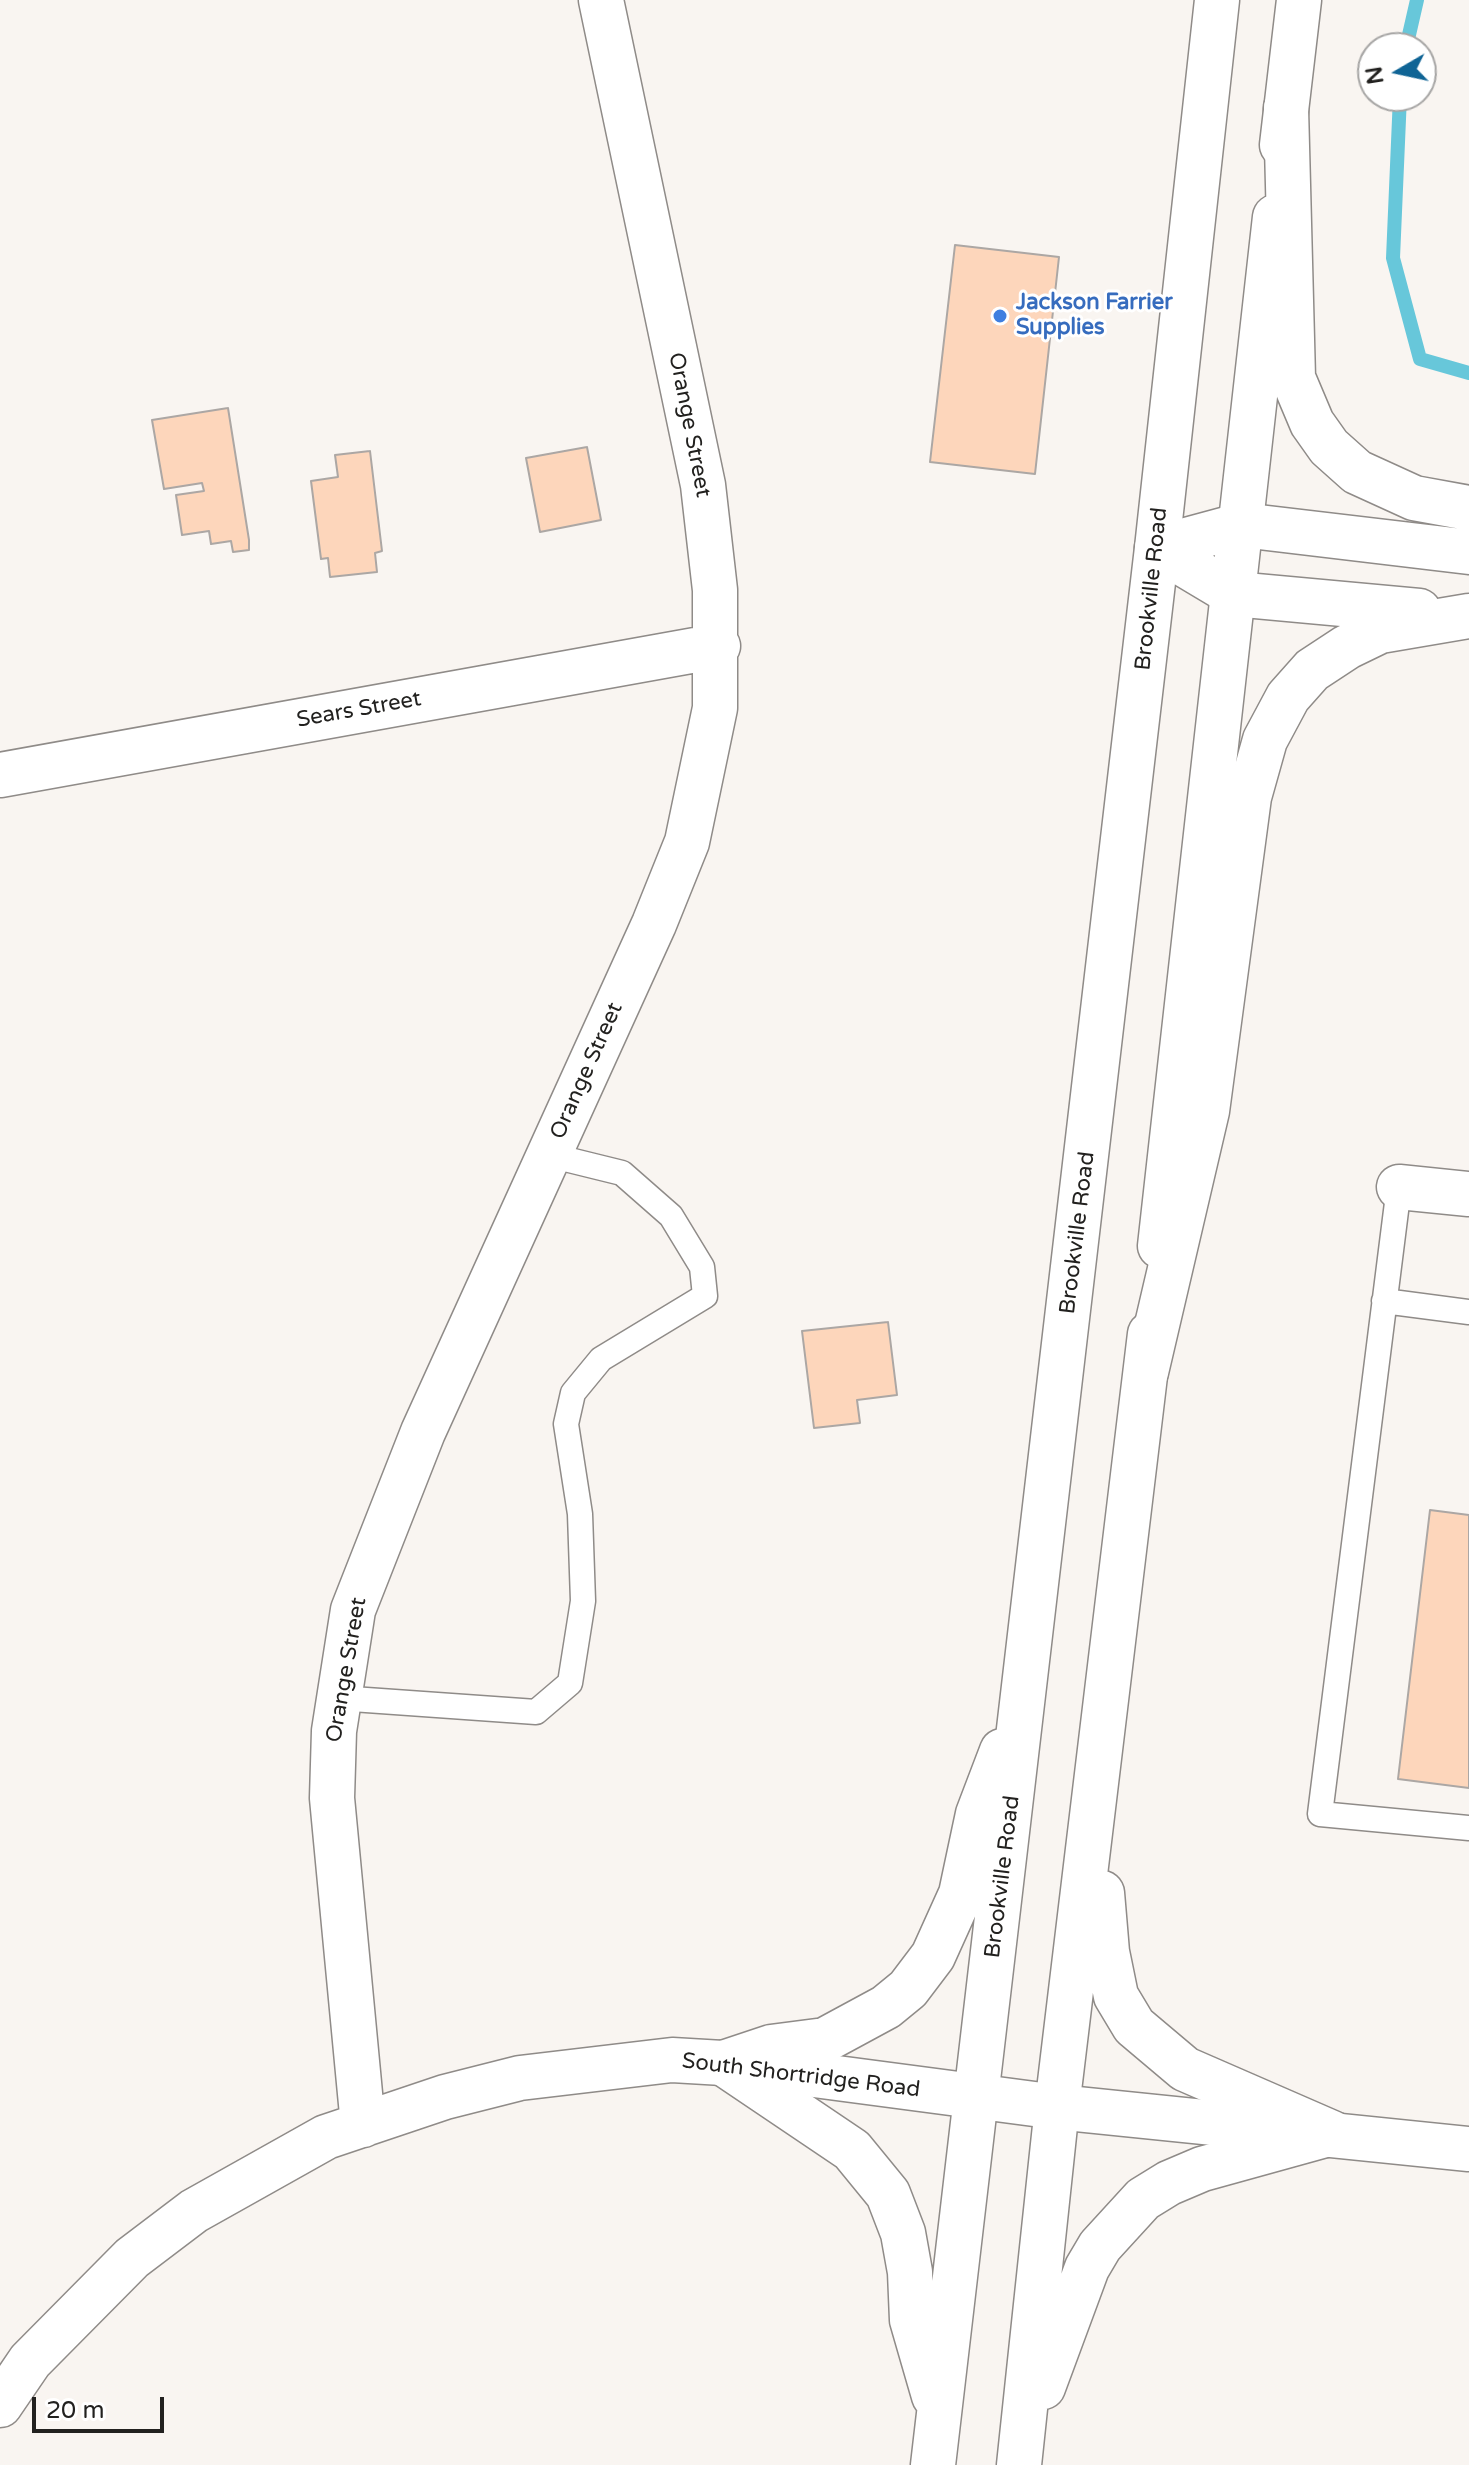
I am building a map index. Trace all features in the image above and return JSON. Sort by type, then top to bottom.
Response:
[{"type":"main road","name":"Orange Street","points":[[363,2125],[332,1798],[338,1698],[353,1610],[423,1432],[654,924],[687,842],[715,708],[718,646],[714,576],[703,485],[601,0]]},
{"type":"main road","name":"Brookville Road","points":[[933,2465],[1157,548],[1217,0]]},
{"type":"main road","points":[[1020,2453],[1057,2107],[1146,1372],[1299,0]]},
{"type":"main road","points":[[1286,108],[1293,378],[1312,423],[1329,447],[1357,472],[1414,498],[1469,508]]},
{"type":"main road","points":[[1157,548],[1242,525],[1469,552]]},
{"type":"main road","points":[[1157,548],[1234,594],[1469,616]]},
{"type":"main road","points":[[1146,1372],[1207,1111],[1249,797],[1265,740],[1288,697],[1312,670],[1347,647],[1380,631],[1469,616]]},
{"type":"main road","name":"Sears Street","points":[[0,775],[718,646]]},
{"type":"main road","points":[[1399,1187],[1469,1194]]},
{"type":"main road","points":[[723,2063],[771,2047],[825,2040],[886,2007],[908,1989],[933,1956],[961,1894],[978,1814],[1025,1688]]},
{"type":"main road","points":[[1094,1798],[1107,1952],[1116,1996],[1134,2026],[1185,2069],[1332,2133]]},
{"type":"main road","name":"South Shortridge Road","points":[[0,2405],[30,2361],[145,2248],[194,2211],[326,2137],[445,2097],[520,2078],[672,2060],[723,2063],[977,2098],[1469,2149]]},
{"type":"main road","points":[[723,2063],[852,2150],[888,2194],[903,2233],[910,2272],[912,2320],[939,2413]]},
{"type":"main road","points":[[1020,2453],[1087,2268],[1120,2221],[1143,2199],[1169,2183],[1202,2169],[1332,2133]]},
{"type":"lane","points":[[338,1698],[536,1712],[570,1683],[583,1601],[580,1514],[566,1424],[573,1393],[601,1359],[705,1296],[702,1267],[671,1216],[622,1173],[549,1155]]},
{"type":"lane","points":[[1399,1187],[1320,1814],[1469,1828]]},
{"type":"lane","points":[[1384,1301],[1469,1312]]},
{"type":"building","name":"Jackson Farrier Supplies","points":[[955,245],[1059,257],[1035,474],[930,462]]},
{"type":"building","points":[[228,408],[249,540],[249,550],[233,552],[231,541],[211,544],[209,531],[182,535],[176,495],[204,491],[202,483],[164,489],[152,420]]},
{"type":"building","points":[[587,447],[601,520],[540,532],[526,458]]},
{"type":"building","points":[[370,451],[382,551],[375,553],[377,572],[330,577],[328,558],[321,559],[311,481],[338,477],[335,455]]},
{"type":"building","points":[[888,1322],[897,1395],[857,1400],[860,1423],[814,1428],[802,1331]]},
{"type":"building","points":[[1430,1510],[1469,1515],[1469,1788],[1398,1779]]},
{"type":"waterway","points":[[1410,32],[1417,0]]},
{"type":"waterway","points":[[1399,112],[1393,258],[1420,359],[1469,373]]},
{"type":"place","name":"Jackson Farrier Supplies","points":[[1000,316]]}]
